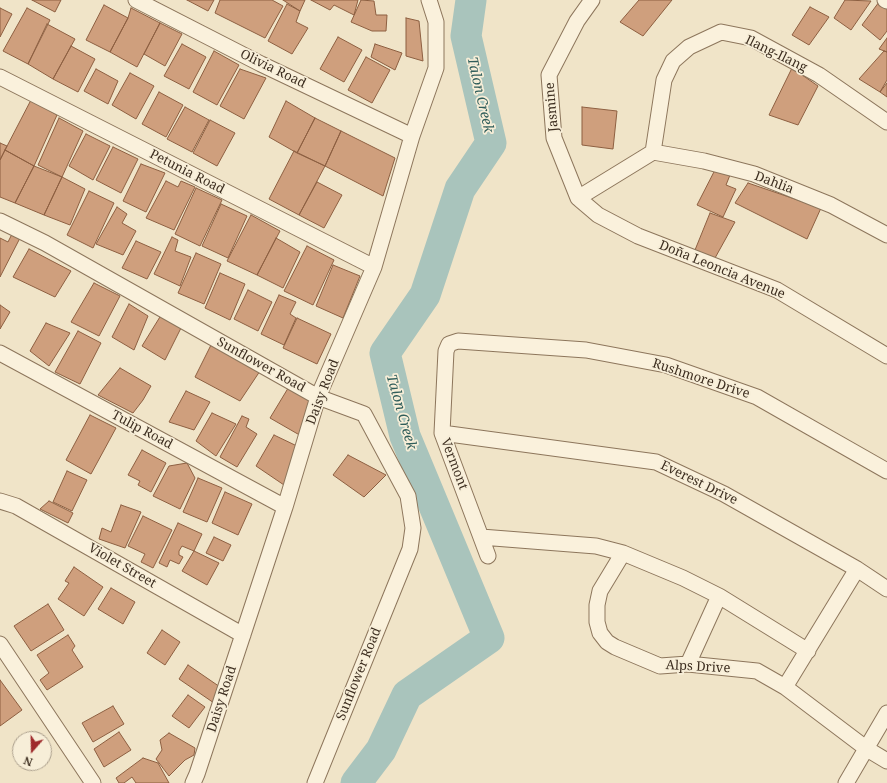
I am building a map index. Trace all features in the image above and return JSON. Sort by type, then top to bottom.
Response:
[{"type":"street","name":"Olivia Road","points":[[136,0],[261,64],[412,136]]},
{"type":"street","name":"Daisy Road","points":[[193,783],[285,507],[318,397],[374,267],[412,136],[436,68],[436,22],[429,0]]},
{"type":"street","name":"Jasmine","points":[[578,198],[554,138],[549,75],[576,21],[592,0]]},
{"type":"street","name":"Ilang-Ilang","points":[[654,152],[664,80],[673,61],[689,47],[721,32],[751,38],[819,75],[887,122]]},
{"type":"street","name":"Petunia Road","points":[[0,77],[374,267]]},
{"type":"street","points":[[578,198],[654,152]]},
{"type":"street","name":"Dahlia","points":[[654,152],[704,161],[754,174],[831,205],[887,235]]},
{"type":"street","name":"Doña Leoncia Avenue","points":[[578,198],[598,215],[638,236],[777,290],[887,356]]},
{"type":"street","name":"Sunflower Road","points":[[0,221],[44,243],[318,397],[364,414],[408,496],[413,528],[410,549],[315,783]]},
{"type":"street","name":"Rushmore Drive","points":[[449,344],[458,341],[586,350],[666,365],[757,397],[887,471]]},
{"type":"street","name":"Vermont","points":[[449,344],[446,351],[442,433],[488,556]]},
{"type":"street","name":"Tulip Road","points":[[0,353],[285,507]]},
{"type":"street","name":"Everest Drive","points":[[442,433],[656,462],[724,494],[857,570],[887,589]]},
{"type":"street","name":"Violet Street","points":[[0,501],[16,506],[243,635]]},
{"type":"street","points":[[481,537],[596,546],[623,553],[684,578],[719,596],[808,651]]},
{"type":"street","name":"Alps Drive","points":[[623,553],[600,591],[597,605],[597,622],[600,633],[607,642],[615,647],[660,666],[688,664],[756,671],[785,687],[867,749],[887,761]]},
{"type":"street","points":[[785,687],[857,570]]},
{"type":"street","points":[[688,664],[719,596]]},
{"type":"street","points":[[0,644],[93,783]]},
{"type":"street","points":[[846,783],[887,713]]},
{"type":"building","points":[[32,0],[61,0],[55,12]]},
{"type":"building","points":[[187,0],[214,0],[208,11]]},
{"type":"building","points":[[220,0],[272,0],[283,6],[265,38],[215,13]]},
{"type":"building","points":[[283,0],[305,0],[300,11]]},
{"type":"building","points":[[311,0],[358,0],[354,15],[334,5],[330,10]]},
{"type":"building","points":[[361,0],[374,1],[376,15],[387,15],[386,31],[372,31],[351,22]]},
{"type":"building","points":[[639,0],[672,0],[643,36],[620,22]]},
{"type":"building","points":[[845,0],[871,1],[851,30],[834,18]]},
{"type":"building","points":[[879,2],[887,8],[887,31],[880,40],[862,25]]},
{"type":"building","points":[[287,4],[300,11],[296,22],[308,28],[292,54],[268,41]]},
{"type":"building","points":[[104,5],[128,18],[110,52],[86,40]]},
{"type":"building","points":[[810,7],[829,17],[809,45],[792,35]]},
{"type":"building","points":[[0,8],[12,14],[0,37]]},
{"type":"building","points":[[27,8],[50,20],[28,64],[3,51]]},
{"type":"building","points":[[131,8],[160,23],[137,67],[110,52],[128,18]]},
{"type":"building","points":[[406,18],[419,21],[423,61],[406,56]]},
{"type":"building","points":[[160,23],[182,34],[165,66],[144,54]]},
{"type":"building","points":[[47,24],[75,39],[53,79],[28,64]]},
{"type":"building","points":[[338,37],[362,50],[344,82],[320,69]]},
{"type":"building","points":[[887,38],[887,52],[879,49]]},
{"type":"building","points":[[182,44],[206,57],[189,89],[164,76]]},
{"type":"building","points":[[375,44],[402,53],[395,70],[371,57]]},
{"type":"building","points":[[71,46],[95,59],[78,92],[53,79]]},
{"type":"building","points":[[214,51],[239,65],[217,105],[193,92]]},
{"type":"building","points":[[884,51],[887,52],[887,80],[880,92],[859,79]]},
{"type":"building","points":[[366,57],[390,70],[372,103],[348,90]]},
{"type":"building","points":[[792,68],[818,86],[798,125],[769,115]]},
{"type":"building","points":[[96,69],[118,81],[108,104],[84,91]]},
{"type":"building","points":[[240,69],[266,78],[244,119],[220,106]]},
{"type":"building","points":[[130,73],[154,86],[136,119],[112,105]]},
{"type":"building","points":[[887,83],[887,97],[880,92]]},
{"type":"building","points":[[159,92],[183,105],[166,137],[142,124]]},
{"type":"building","points":[[31,100],[57,115],[34,166],[5,150]]},
{"type":"building","points":[[286,101],[315,118],[297,153],[269,137]]},
{"type":"building","points":[[185,107],[209,120],[192,152],[167,139]]},
{"type":"building","points":[[582,107],[617,111],[613,149],[582,145]]},
{"type":"building","points":[[59,118],[83,131],[62,177],[38,165]]},
{"type":"building","points":[[315,118],[341,131],[325,166],[297,153]]},
{"type":"building","points":[[210,120],[235,133],[217,166],[193,153]]},
{"type":"building","points":[[341,131],[395,158],[383,196],[325,166]]},
{"type":"building","points":[[86,134],[110,146],[93,180],[69,166]]},
{"type":"building","points":[[0,143],[7,146],[0,160]]},
{"type":"building","points":[[113,147],[138,159],[121,193],[96,180]]},
{"type":"building","points":[[5,150],[34,166],[15,203],[0,197],[0,160]]},
{"type":"building","points":[[294,151],[325,166],[299,215],[269,199]]},
{"type":"building","points":[[141,164],[165,173],[146,212],[123,201]]},
{"type":"building","points":[[34,166],[62,177],[44,215],[15,203]]},
{"type":"building","points":[[717,166],[730,175],[726,185],[736,189],[723,217],[697,205]]},
{"type":"building","points":[[62,177],[85,189],[70,225],[44,215]]},
{"type":"building","points":[[166,181],[178,187],[181,181],[195,187],[174,230],[146,218]]},
{"type":"building","points":[[317,182],[342,195],[324,228],[299,215]]},
{"type":"building","points":[[748,183],[821,208],[807,239],[735,203]]},
{"type":"building","points":[[196,188],[222,200],[200,246],[175,234]]},
{"type":"building","points":[[89,191],[114,203],[93,248],[67,235]]},
{"type":"building","points":[[221,204],[247,216],[228,258],[202,246]]},
{"type":"building","points":[[117,207],[127,214],[122,223],[136,231],[123,255],[96,244]]},
{"type":"building","points":[[710,213],[735,222],[715,258],[695,250]]},
{"type":"building","points":[[251,215],[280,231],[257,275],[227,261]]},
{"type":"building","points":[[12,234],[20,238],[0,277],[0,238],[8,242]]},
{"type":"building","points":[[172,237],[178,240],[175,251],[191,257],[180,286],[154,274]]},
{"type":"building","points":[[276,238],[300,252],[283,288],[257,275]]},
{"type":"building","points":[[136,241],[161,252],[147,279],[122,268]]},
{"type":"building","points":[[307,246],[334,260],[313,305],[284,291]]},
{"type":"building","points":[[29,249],[71,271],[55,297],[13,277]]},
{"type":"building","points":[[196,253],[221,264],[204,304],[178,293]]},
{"type":"building","points":[[333,265],[360,276],[343,318],[316,306]]},
{"type":"building","points":[[220,273],[245,284],[230,320],[205,308]]},
{"type":"building","points":[[94,283],[120,296],[99,336],[71,322]]},
{"type":"building","points":[[248,290],[272,302],[258,331],[234,319]]},
{"type":"building","points":[[279,295],[296,302],[290,314],[296,318],[284,345],[261,334]]},
{"type":"building","points":[[129,304],[148,316],[134,350],[112,337]]},
{"type":"building","points":[[0,305],[10,312],[0,329]]},
{"type":"building","points":[[163,312],[183,324],[165,360],[142,346]]},
{"type":"building","points":[[297,318],[331,334],[317,364],[283,348]]},
{"type":"building","points":[[46,323],[70,333],[49,366],[30,351]]},
{"type":"building","points":[[78,331],[101,343],[80,384],[55,372]]},
{"type":"building","points":[[213,341],[260,371],[240,401],[195,377]]},
{"type":"building","points":[[120,368],[151,386],[133,413],[98,395]]},
{"type":"building","points":[[290,385],[313,398],[303,437],[270,418]]},
{"type":"building","points":[[186,391],[210,402],[194,430],[169,422]]},
{"type":"building","points":[[212,413],[236,424],[216,456],[196,441]]},
{"type":"building","points":[[90,415],[116,428],[91,474],[66,460]]},
{"type":"building","points":[[242,416],[249,419],[246,427],[257,434],[237,467],[220,457]]},
{"type":"building","points":[[274,435],[299,447],[284,485],[256,466]]},
{"type":"building","points":[[142,450],[166,463],[151,492],[138,485],[140,481],[128,475]]},
{"type":"building","points":[[348,455],[386,475],[364,497],[333,475]]},
{"type":"building","points":[[187,463],[195,478],[180,509],[153,496],[169,466]]},
{"type":"building","points":[[67,471],[87,480],[72,511],[53,502]]},
{"type":"building","points":[[198,478],[222,488],[207,522],[183,512]]},
{"type":"building","points":[[225,492],[252,504],[238,535],[212,523]]},
{"type":"building","points":[[49,501],[73,513],[68,523],[40,509]]},
{"type":"building","points":[[121,505],[141,512],[125,548],[99,539],[102,528],[111,532]]},
{"type":"building","points":[[143,516],[172,530],[153,568],[141,562],[145,554],[128,546]]},
{"type":"building","points":[[178,523],[202,534],[194,551],[182,546],[179,551],[179,555],[183,557],[179,564],[170,560],[167,567],[159,563]]},
{"type":"building","points":[[214,537],[231,545],[223,561],[206,553]]},
{"type":"building","points":[[194,551],[219,563],[207,585],[182,571]]},
{"type":"building","points":[[74,567],[103,587],[84,616],[58,599],[69,583],[65,581]]},
{"type":"building","points":[[111,588],[135,602],[123,624],[98,609]]},
{"type":"building","points":[[48,604],[64,630],[31,651],[14,626]]},
{"type":"building","points":[[162,630],[180,642],[165,665],[147,653]]},
{"type":"building","points":[[68,635],[75,646],[72,650],[83,667],[47,690],[40,680],[49,673],[37,655]]},
{"type":"building","points":[[188,665],[223,689],[214,703],[179,679]]},
{"type":"building","points":[[0,680],[22,710],[0,726]]},
{"type":"building","points":[[188,695],[205,707],[189,728],[172,716]]},
{"type":"building","points":[[113,706],[124,724],[93,742],[82,723]]},
{"type":"building","points":[[119,732],[131,750],[104,767],[94,749]]},
{"type":"building","points":[[169,733],[195,748],[194,755],[185,760],[169,776],[156,759],[162,750],[160,740]]},
{"type":"building","points":[[143,758],[158,763],[169,783],[136,783],[132,777],[124,783],[119,783],[116,778]]},
{"type":"waterway","name":"Talon Creek","points":[[356,783],[381,750],[407,695],[489,638],[405,436],[385,353],[425,295],[460,189],[491,143],[466,36],[471,0]]}]
